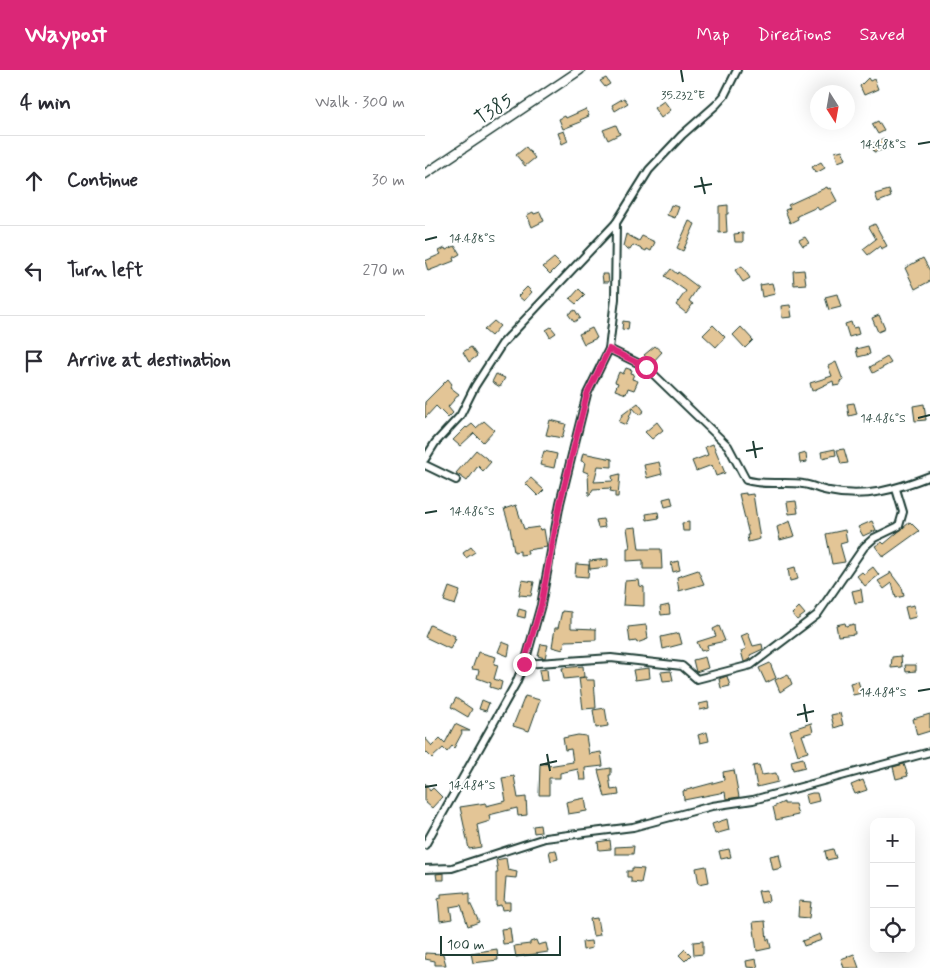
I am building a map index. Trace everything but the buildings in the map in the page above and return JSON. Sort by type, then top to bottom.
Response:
[{"type":"street","name":"T385","points":[[425,174],[580,70]]},
{"type":"street","points":[[425,459],[435,443],[460,416],[475,386],[502,344],[616,223],[649,170],[720,101],[737,70]]},
{"type":"street","points":[[425,845],[516,683],[524,664],[541,605],[560,503],[587,394],[609,349],[615,299],[616,223]]},
{"type":"street","points":[[609,349],[646,367],[728,446],[745,480],[758,484],[804,484],[829,492],[868,494],[896,489],[930,476]]},
{"type":"street","points":[[425,465],[456,480]]},
{"type":"street","points":[[524,664],[611,658],[682,666],[697,679],[751,665],[817,615],[864,547],[875,538],[899,526],[903,512],[896,489]]},
{"type":"street","points":[[425,869],[452,868],[545,838],[633,827],[712,806],[753,800],[930,752]]},
{"type":"route","points":[[524,664],[541,605],[560,503],[587,394],[609,349],[646,367]]}]
